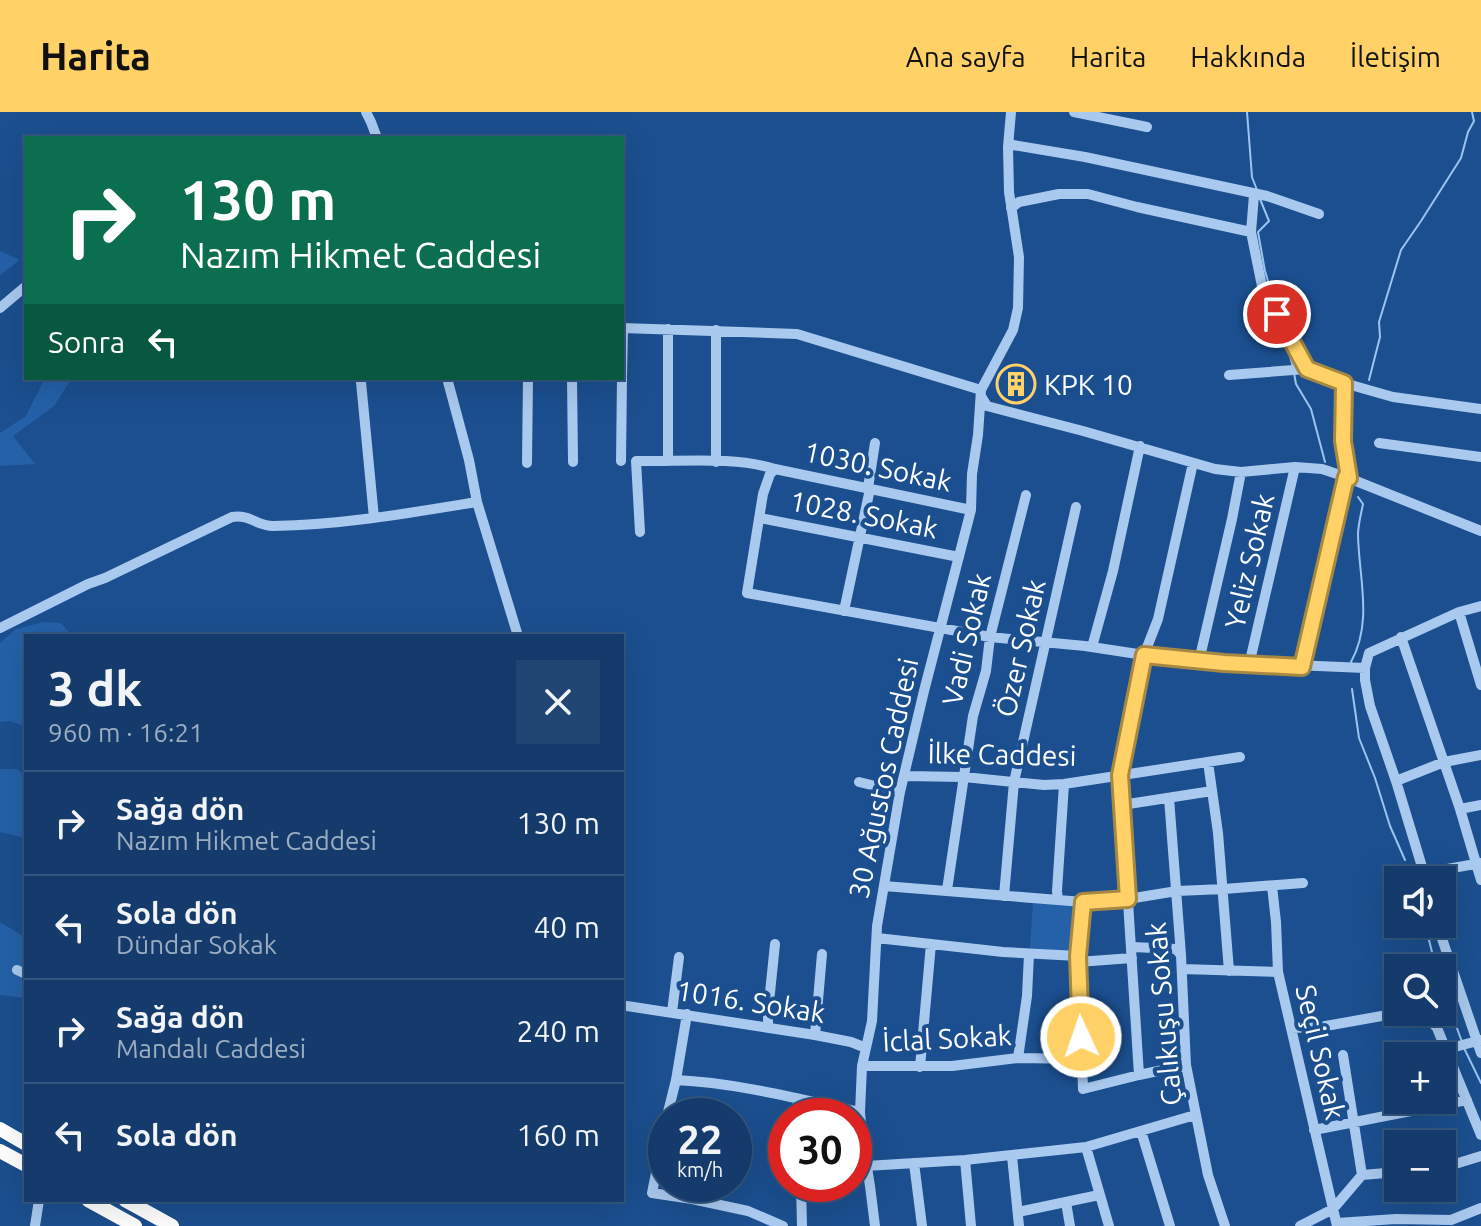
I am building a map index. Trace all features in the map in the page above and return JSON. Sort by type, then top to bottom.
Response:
[{"type":"highway","points":[[0,1129],[24,1143]]},
{"type":"highway","points":[[0,1151],[24,1164]]},
{"type":"highway","points":[[92,1202],[135,1226]]},
{"type":"highway","points":[[129,1202],[172,1226]]},
{"type":"street","points":[[366,112],[376,136]]},
{"type":"street","points":[[981,393],[1013,330],[1018,308],[1019,257],[1009,192],[1011,112]]},
{"type":"street","points":[[1074,112],[1147,127]]},
{"type":"street","points":[[1008,147],[1013,145],[1085,157],[1267,196],[1319,214]]},
{"type":"street","points":[[1011,208],[1019,202],[1059,194],[1088,194],[1251,232]]},
{"type":"street","points":[[1254,195],[1251,232],[1262,286],[1307,369]]},
{"type":"street","points":[[0,308],[24,288]]},
{"type":"street","points":[[624,328],[797,334],[981,393],[987,406],[1215,469],[1241,472],[1295,467],[1322,469],[1481,531]]},
{"type":"street","points":[[668,329],[668,461]]},
{"type":"street","points":[[716,330],[716,462]]},
{"type":"street","points":[[1229,375],[1307,369],[1393,397],[1481,409]]},
{"type":"street","points":[[448,380],[477,502],[517,634]]},
{"type":"street","points":[[527,463],[528,380]]},
{"type":"street","points":[[572,380],[573,462]]},
{"type":"street","points":[[621,461],[622,380]]},
{"type":"street","points":[[361,382],[374,518]]},
{"type":"street","points":[[1302,667],[1347,477],[1343,441],[1344,383]]},
{"type":"street","name":"30 Ağustos Caddesi","points":[[861,1098],[862,1066],[872,1021],[877,926],[900,792],[971,510],[981,393]]},
{"type":"street","points":[[844,611],[861,537],[875,443]]},
{"type":"street","points":[[1379,443],[1481,457]]},
{"type":"street","points":[[1092,647],[1113,571],[1140,446]]},
{"type":"street","name":"1030. Sokak","points":[[640,532],[636,461],[759,464],[971,510]]},
{"type":"street","points":[[1139,1075],[1120,775],[1144,655],[1158,619],[1193,463]]},
{"type":"street","name":"Yeliz Sokak","points":[[1249,665],[1295,467]]},
{"type":"street","points":[[775,469],[763,494],[747,593],[990,637],[1199,661],[1365,668]]},
{"type":"street","points":[[1199,661],[1241,472]]},
{"type":"street","name":"Vadi Sokak","points":[[947,890],[973,716],[1026,495]]},
{"type":"street","points":[[0,628],[232,517],[242,515],[268,526],[374,518],[477,502]]},
{"type":"street","name":"Özer Sokak","points":[[1004,896],[1014,782],[1076,507]]},
{"type":"street","name":"1028. Sokak","points":[[760,518],[959,557]]},
{"type":"street","points":[[1423,866],[1370,706],[1365,668],[1369,653],[1459,612],[1481,606]]},
{"type":"street","points":[[1459,612],[1481,685]]},
{"type":"street","points":[[1401,637],[1478,863],[1481,880]]},
{"type":"street","points":[[1396,781],[1444,762],[1481,755]]},
{"type":"street","name":"İlke Caddesi","points":[[905,776],[1064,784],[1240,757]]},
{"type":"street","points":[[1208,762],[1224,889],[1229,971]]},
{"type":"street","points":[[859,782],[900,792]]},
{"type":"street","points":[[1058,900],[1064,784]]},
{"type":"street","points":[[1122,805],[1212,791]]},
{"type":"street","name":"Çalıkuşu Sokak","points":[[1169,798],[1186,1065],[1208,1175],[1225,1226]]},
{"type":"street","points":[[1460,809],[1481,805]]},
{"type":"street","points":[[1456,868],[1478,863]]},
{"type":"street","points":[[884,886],[1083,902],[1177,891],[1303,883]]},
{"type":"street","name":"Seçil Sokak","points":[[1272,886],[1278,972],[1337,1225]]},
{"type":"street","points":[[1083,902],[1078,959],[1083,1089],[1186,1065]]},
{"type":"street","points":[[877,938],[1078,959],[1168,948],[1176,949],[1181,955]]},
{"type":"street","points":[[1442,938],[1481,1053]]},
{"type":"street","points":[[768,1028],[775,944]]},
{"type":"street","points":[[920,1067],[931,944]]},
{"type":"street","points":[[815,1035],[822,954]]},
{"type":"street","points":[[1018,1058],[1027,996],[1029,954]]},
{"type":"street","points":[[672,1012],[679,957]]},
{"type":"street","points":[[1182,969],[1278,972]]},
{"type":"street","name":"1016. Sokak","points":[[627,1006],[815,1035],[866,1048]]},
{"type":"street","points":[[672,1098],[687,1014]]},
{"type":"street","points":[[1291,1028],[1320,1027],[1384,1016]]},
{"type":"street","points":[[1456,1046],[1479,1040]]},
{"type":"street","points":[[1343,1055],[1362,1175]]},
{"type":"street","name":"İclal Sokak","points":[[862,1066],[952,1066],[1018,1058],[1082,1059]]},
{"type":"street","points":[[1456,1072],[1481,1135]]},
{"type":"street","points":[[676,1080],[710,1081],[792,1098]]},
{"type":"street","points":[[1314,1130],[1467,1100]]},
{"type":"street","points":[[872,1166],[1012,1156],[1086,1147],[1195,1115]]},
{"type":"street","points":[[1141,1131],[1170,1226]]},
{"type":"street","points":[[1086,1147],[1109,1226]]},
{"type":"street","points":[[1012,1156],[1019,1226]]},
{"type":"street","points":[[1456,1164],[1481,1156]]},
{"type":"street","points":[[965,1160],[971,1226]]},
{"type":"street","points":[[914,1163],[922,1226]]},
{"type":"street","points":[[1300,1226],[1333,1209],[1362,1175],[1384,1173]]},
{"type":"street","points":[[1018,1212],[1099,1195]]},
{"type":"street","points":[[35,1226],[39,1202]]},
{"type":"street","points":[[706,1202],[748,1211],[783,1226]]},
{"type":"street","points":[[801,1202],[802,1226]]},
{"type":"street","name":"30 Ağustos Caddesi","points":[[871,1202],[875,1226]]},
{"type":"street","points":[[1066,1202],[1070,1226]]},
{"type":"street","points":[[1337,1225],[1458,1222],[1481,1208]]},
{"type":"shaded area","points":[[0,251],[20,260],[0,275]]},
{"type":"shaded area","points":[[44,380],[71,380],[54,406],[13,436],[35,464],[0,466],[0,433],[26,416]]},
{"type":"shaded area","points":[[43,622],[61,623],[68,631],[67,634],[24,634],[24,726],[10,721],[0,722],[0,643],[16,629]]},
{"type":"shaded area","points":[[0,769],[18,769],[24,776],[24,838],[0,832]]},
{"type":"shaded area","points":[[1033,902],[1079,905],[1075,952],[1030,948]]},
{"type":"shaded area","points":[[0,922],[24,937],[24,998],[0,995]]},
{"type":"waterway","points":[[1247,112],[1252,177],[1257,190]]},
{"type":"waterway","points":[[1369,380],[1380,337],[1379,322],[1401,250],[1461,158],[1474,121],[1472,112]]},
{"type":"waterway","points":[[1260,199],[1269,221],[1258,232],[1272,294]]},
{"type":"waterway","points":[[1285,338],[1293,367]]},
{"type":"waterway","points":[[1294,373],[1296,384],[1311,409],[1325,462]]},
{"type":"waterway","points":[[1351,662],[1358,647],[1363,616],[1358,535],[1363,504],[1358,497]]},
{"type":"waterway","points":[[1352,689],[1359,738],[1405,860]]},
{"type":"waterway","points":[[1428,938],[1432,954]]},
{"type":"waterway","points":[[1456,1026],[1462,1042]]},
{"type":"waterway","points":[[1464,1048],[1481,1083]]},
{"type":"place","name":"KPK 10","points":[[1016,384]]},
{"type":"route","points":[[1081,1037],[1078,956],[1083,902],[1128,899],[1120,775],[1144,655],[1302,667],[1346,477],[1349,478],[1343,441],[1344,383],[1307,369],[1277,314]]}]
